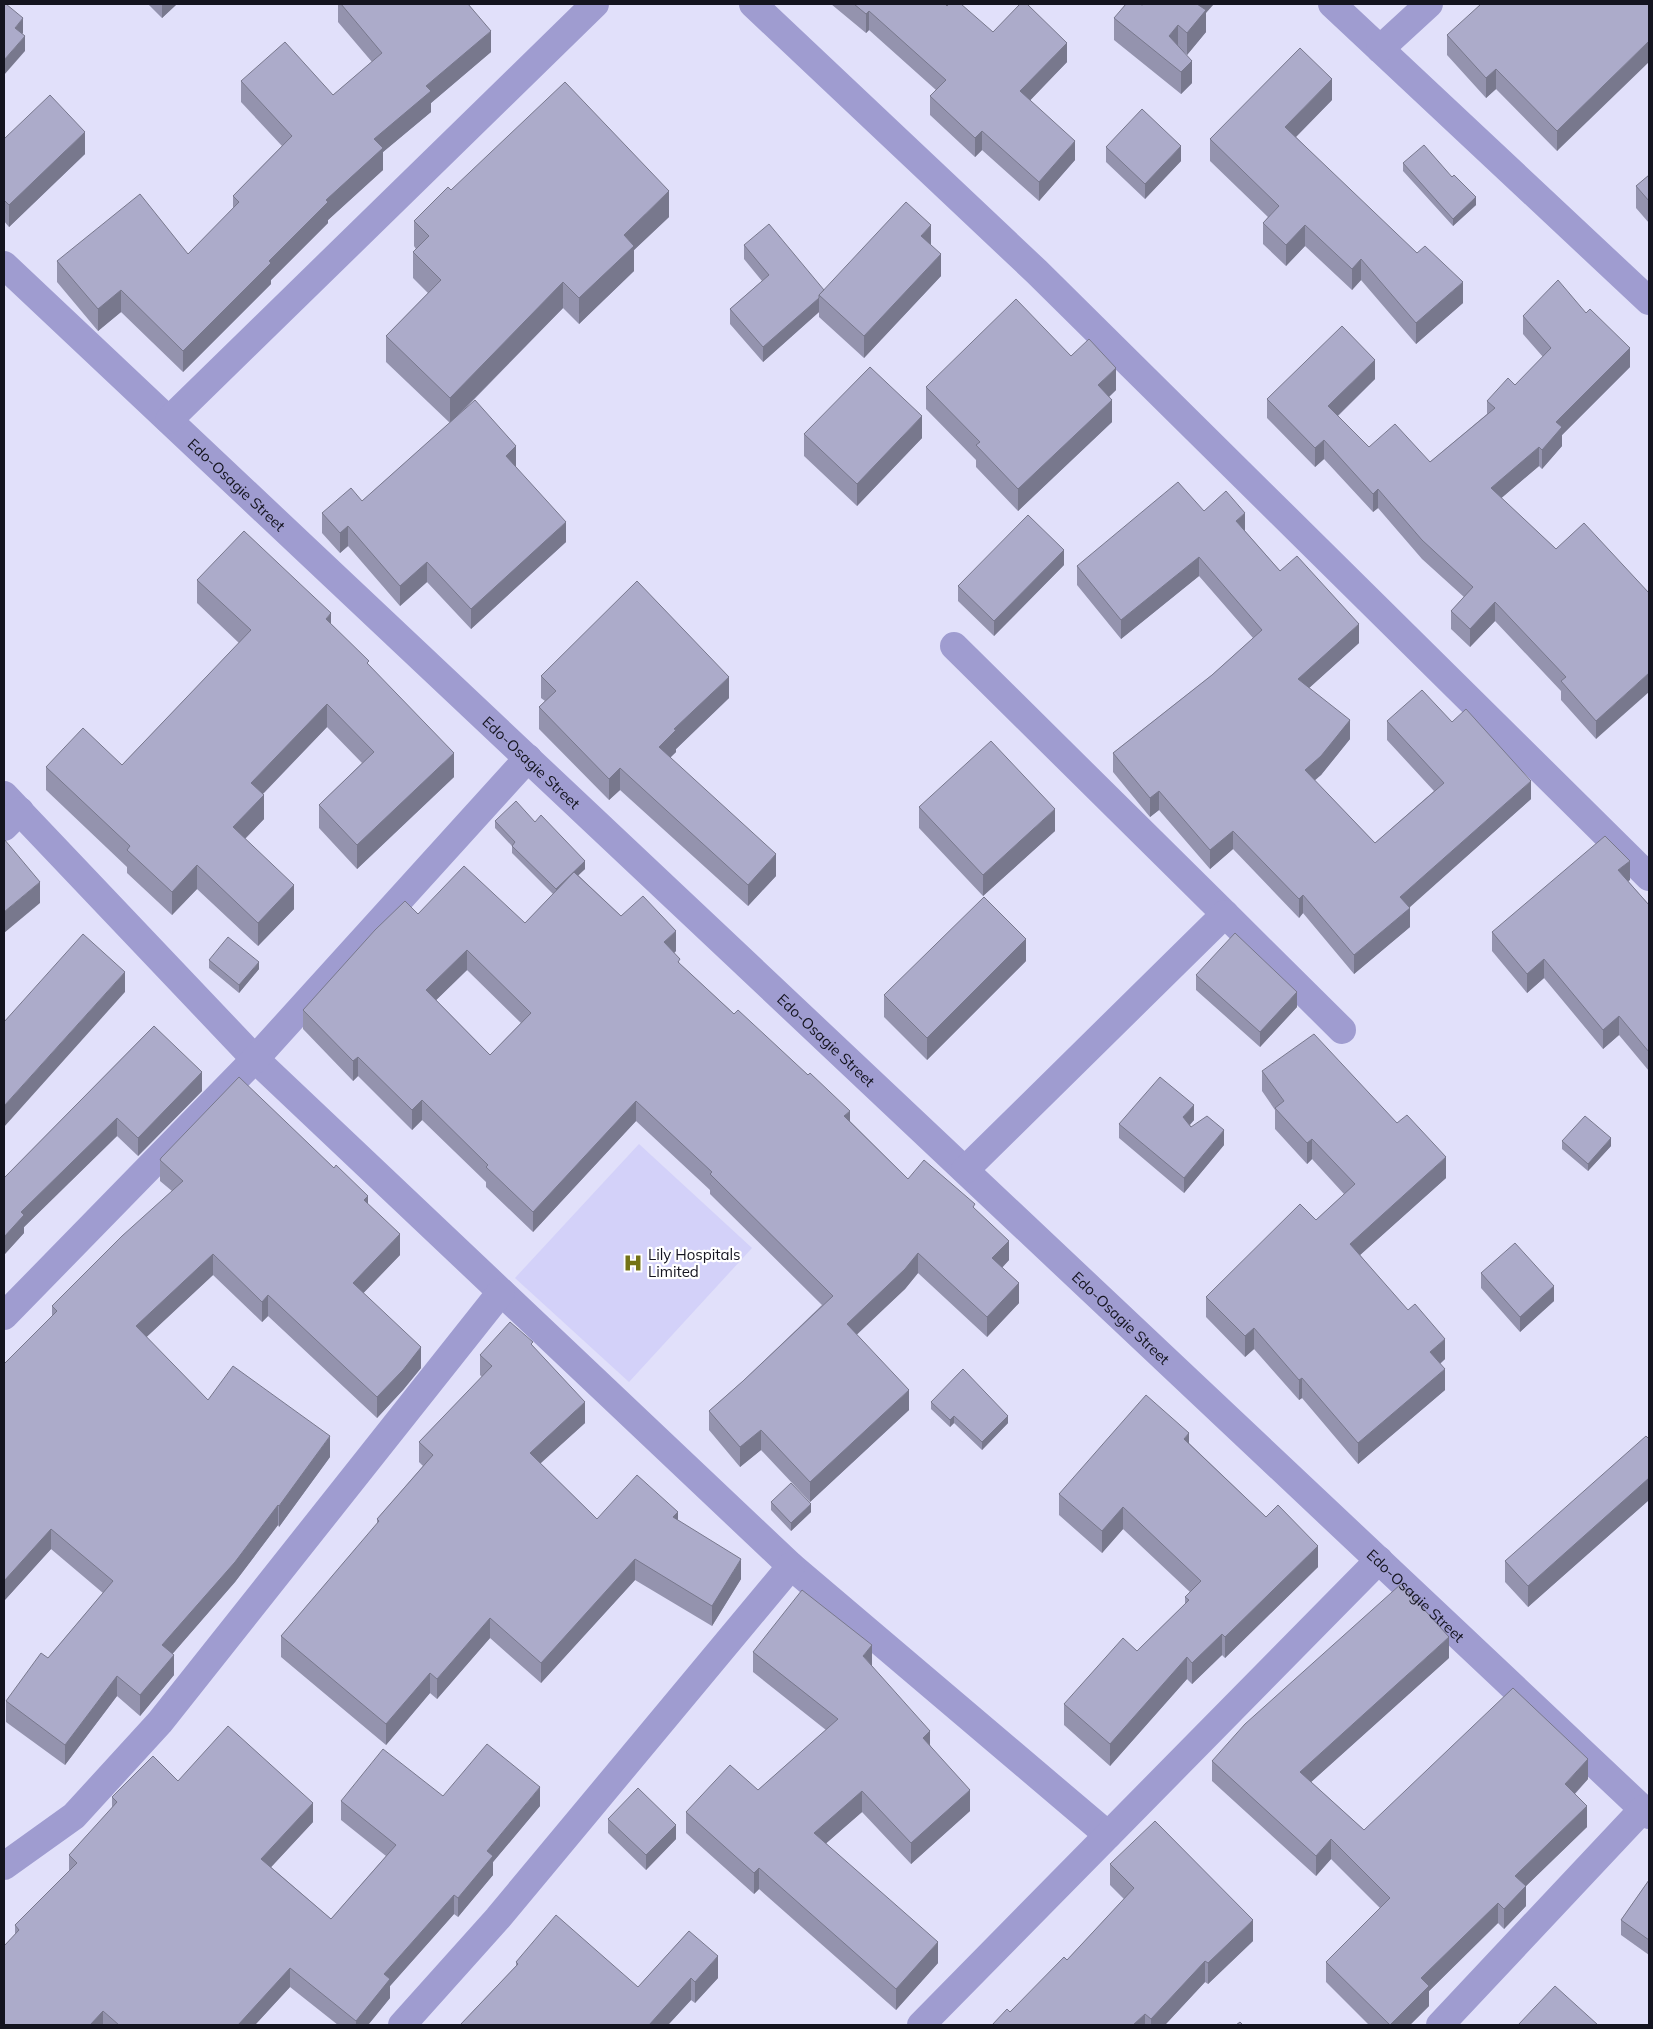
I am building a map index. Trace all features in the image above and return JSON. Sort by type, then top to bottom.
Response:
[{"type":"street","points":[[169,420],[595,4]]},
{"type":"street","points":[[753,4],[1038,272],[1649,877]]},
{"type":"street","points":[[1332,4],[1649,301]]},
{"type":"street","points":[[1380,49],[1429,4]]},
{"type":"street","name":"Edo-Osagie Street","points":[[4,266],[1646,1812]]},
{"type":"street","points":[[954,646],[1342,1030]]},
{"type":"street","points":[[4,1316],[255,1060],[528,758]]},
{"type":"street","points":[[9,811],[255,1060],[791,1566],[1108,1835]]},
{"type":"street","points":[[965,1170],[1224,914]]},
{"type":"street","points":[[4,1866],[74,1816],[160,1722],[501,1292]]},
{"type":"street","points":[[921,2025],[1379,1560]]},
{"type":"street","points":[[402,2025],[498,1918],[791,1566]]},
{"type":"street","points":[[1440,2025],[1646,1812]]},
{"type":"shaded area","name":"Lily Hospitals Limited","points":[[639,1144],[752,1248],[629,1382],[515,1278]]},
{"type":"building","points":[[4,4],[23,18],[15,28],[25,36],[4,60]]},
{"type":"building","points":[[341,4],[468,4],[491,31],[426,86],[431,91],[374,139],[383,148],[326,200],[328,202],[269,261],[271,263],[183,351],[121,290],[98,309],[57,261],[140,194],[188,254],[239,202],[233,196],[292,136],[241,81],[285,42],[333,95],[382,53]]},
{"type":"building","points":[[854,4],[945,4],[947,6],[949,4],[961,4],[993,32],[1020,4],[1027,4],[1067,43],[1020,91],[1075,141],[1039,182],[982,131],[975,138],[930,96],[946,80],[869,11],[866,14]]},
{"type":"building","points":[[1126,4],[1197,4],[1206,10],[1187,33],[1178,25],[1169,36],[1192,61],[1181,72],[1114,18]]},
{"type":"building","points":[[1481,4],[1649,4],[1649,41],[1557,131],[1496,69],[1486,78],[1447,35]]},
{"type":"building","points":[[1300,48],[1332,79],[1285,127],[1417,253],[1425,246],[1463,282],[1416,323],[1361,259],[1352,269],[1305,225],[1286,245],[1263,223],[1279,206],[1210,139]]},
{"type":"building","points":[[565,82],[669,191],[624,235],[634,246],[579,298],[563,282],[450,398],[386,336],[441,280],[413,252],[429,236],[414,221],[448,187],[451,190]]},
{"type":"building","points":[[50,95],[85,132],[9,205],[4,200],[4,139]]},
{"type":"building","points":[[1142,109],[1181,146],[1145,184],[1106,147]]},
{"type":"building","points":[[1424,145],[1452,177],[1454,175],[1476,197],[1453,219],[1403,163]]},
{"type":"building","points":[[1649,175],[1649,201],[1636,186]]},
{"type":"building","points":[[906,202],[931,225],[921,236],[941,254],[864,336],[819,295]]},
{"type":"building","points":[[769,224],[824,290],[819,295],[819,298],[763,347],[730,309],[769,275],[744,245]]},
{"type":"building","points":[[1558,280],[1586,313],[1590,309],[1630,348],[1556,422],[1562,427],[1542,450],[1539,447],[1491,488],[1556,549],[1584,523],[1649,593],[1649,673],[1596,721],[1561,681],[1566,677],[1495,602],[1470,629],[1451,611],[1473,587],[1422,540],[1378,489],[1373,494],[1324,440],[1315,448],[1267,399],[1342,326],[1375,360],[1328,406],[1369,447],[1395,424],[1430,462],[1495,408],[1487,401],[1508,378],[1515,385],[1551,348],[1523,316]]},
{"type":"building","points":[[1016,299],[1071,356],[1089,339],[1116,368],[1098,385],[1112,400],[1018,489],[976,445],[980,442],[926,387]]},
{"type":"building","points":[[870,367],[922,416],[857,484],[804,434]]},
{"type":"building","points":[[475,400],[516,446],[506,456],[566,522],[471,609],[427,562],[400,586],[348,526],[340,533],[322,513],[351,488],[362,501]]},
{"type":"building","points":[[1178,482],[1204,511],[1226,491],[1245,513],[1236,521],[1280,571],[1297,556],[1359,624],[1298,679],[1350,720],[1321,756],[1305,770],[1375,843],[1444,783],[1387,721],[1422,690],[1452,722],[1466,709],[1531,781],[1400,897],[1410,908],[1354,955],[1303,895],[1299,899],[1233,831],[1210,850],[1159,791],[1150,798],[1113,753],[1212,675],[1262,630],[1199,557],[1121,620],[1077,566]]},
{"type":"building","points":[[1028,515],[1064,550],[994,621],[958,586]]},
{"type":"building","points":[[244,531],[331,613],[326,619],[369,661],[367,663],[454,753],[357,845],[319,805],[374,752],[327,704],[251,783],[264,795],[233,827],[294,885],[258,923],[197,865],[172,892],[127,850],[130,846],[46,767],[83,728],[122,765],[251,630],[197,580]]},
{"type":"building","points":[[637,581],[729,677],[674,729],[676,730],[659,747],[776,854],[748,885],[620,768],[609,779],[539,707],[556,691],[541,676]]},
{"type":"building","points":[[991,741],[1055,809],[983,875],[919,807]]},
{"type":"building","points":[[516,801],[535,822],[541,815],[585,861],[556,889],[512,846],[515,842],[495,821]]},
{"type":"building","points":[[1605,836],[1630,861],[1618,870],[1649,905],[1649,1052],[1619,1016],[1603,1030],[1544,959],[1527,974],[1492,932]]},
{"type":"building","points":[[4,839],[40,882],[4,912]]},
{"type":"building","points":[[464,866],[525,923],[574,872],[621,916],[643,896],[676,931],[664,942],[680,959],[678,962],[734,1014],[738,1010],[808,1075],[810,1073],[850,1111],[844,1116],[908,1179],[924,1160],[975,1204],[973,1207],[1009,1241],[992,1258],[1019,1283],[987,1317],[918,1253],[905,1269],[847,1324],[909,1390],[810,1482],[761,1430],[740,1447],[709,1411],[833,1296],[710,1174],[712,1172],[636,1101],[533,1212],[486,1167],[488,1165],[422,1100],[412,1110],[358,1057],[353,1061],[303,1010],[375,930],[405,901],[418,914]],"holes":[[[467,950],[531,1013],[490,1055],[426,990]]]},
{"type":"building","points":[[984,897],[1026,939],[927,1038],[884,995]]},
{"type":"building","points":[[1235,933],[1297,992],[1260,1032],[1196,975]]},
{"type":"building","points":[[83,934],[125,972],[4,1106],[4,1022]]},
{"type":"building","points":[[228,937],[259,962],[239,985],[209,960]]},
{"type":"building","points":[[154,1026],[202,1072],[138,1138],[117,1118],[21,1212],[24,1215],[4,1237],[4,1178]]},
{"type":"building","points":[[1314,1034],[1397,1123],[1407,1115],[1446,1157],[1350,1244],[1408,1310],[1415,1304],[1445,1339],[1430,1352],[1445,1369],[1358,1443],[1302,1378],[1299,1380],[1254,1328],[1245,1336],[1206,1297],[1300,1204],[1316,1220],[1355,1184],[1312,1139],[1307,1143],[1275,1108],[1284,1101],[1262,1071]]},
{"type":"building","points":[[239,1077],[334,1168],[336,1165],[368,1196],[364,1200],[400,1234],[353,1283],[421,1347],[403,1370],[377,1397],[268,1295],[262,1302],[213,1254],[136,1326],[208,1400],[233,1366],[330,1436],[235,1562],[162,1645],[174,1655],[140,1695],[117,1676],[65,1745],[6,1701],[41,1653],[48,1658],[113,1581],[51,1529],[4,1581],[4,1364],[57,1311],[52,1306],[122,1236],[183,1181],[160,1160],[161,1158]]},
{"type":"building","points":[[1160,1077],[1194,1105],[1183,1117],[1191,1127],[1207,1116],[1224,1130],[1184,1178],[1119,1124]]},
{"type":"building","points":[[1585,1116],[1611,1138],[1588,1164],[1562,1141]]},
{"type":"building","points":[[1515,1243],[1554,1286],[1520,1317],[1481,1273]]},
{"type":"building","points":[[510,1322],[533,1342],[531,1344],[585,1402],[530,1453],[597,1519],[637,1475],[678,1512],[673,1517],[741,1559],[712,1606],[635,1559],[541,1663],[490,1618],[437,1679],[430,1673],[386,1724],[281,1636],[379,1521],[377,1519],[433,1455],[419,1442],[492,1366],[480,1355]]},
{"type":"building","points":[[963,1369],[1008,1416],[982,1442],[954,1416],[950,1420],[931,1402]]},
{"type":"building","points":[[1146,1395],[1189,1433],[1184,1439],[1266,1517],[1278,1505],[1318,1546],[1225,1637],[1222,1634],[1192,1663],[1187,1657],[1110,1744],[1064,1704],[1123,1638],[1137,1651],[1189,1600],[1185,1597],[1201,1581],[1123,1507],[1102,1531],[1059,1494]]},
{"type":"building","points":[[1646,1436],[1649,1439],[1649,1478],[1528,1586],[1505,1561]]},
{"type":"building","points":[[791,1483],[811,1504],[791,1523],[771,1502]]},
{"type":"building","points":[[1401,1584],[1449,1637],[1300,1772],[1364,1830],[1513,1688],[1588,1759],[1565,1784],[1587,1806],[1515,1876],[1526,1886],[1504,1909],[1498,1903],[1421,1978],[1429,1986],[1390,2025],[1326,1962],[1390,1898],[1331,1839],[1316,1856],[1212,1761],[1245,1724]]},
{"type":"building","points":[[802,1590],[872,1645],[863,1656],[930,1731],[923,1738],[970,1790],[911,1843],[862,1791],[814,1833],[938,1942],[896,1989],[759,1868],[754,1873],[686,1812],[730,1765],[758,1790],[838,1719],[753,1652]]},
{"type":"building","points":[[228,1726],[313,1803],[261,1859],[331,1919],[396,1845],[341,1801],[383,1749],[443,1796],[487,1744],[540,1787],[487,1851],[493,1856],[458,1898],[454,1895],[384,1974],[390,1979],[356,2021],[290,1968],[238,2025],[119,2025],[103,2011],[90,2025],[4,2025],[4,1946],[19,1930],[15,1925],[77,1863],[69,1855],[117,1802],[112,1797],[153,1756],[178,1781]]},
{"type":"building","points":[[638,1788],[676,1825],[646,1855],[608,1819]]},
{"type":"building","points":[[1155,1821],[1253,1920],[1208,1963],[1205,1961],[1151,2019],[1145,2014],[1133,2025],[992,2025],[1007,2009],[1010,2012],[1064,1957],[1067,1960],[1134,1888],[1110,1864]]},
{"type":"building","points":[[1649,1880],[1649,1940],[1621,1920]]},
{"type":"building","points":[[556,1915],[638,1987],[689,1931],[718,1956],[695,1982],[691,1978],[649,2025],[460,2025],[518,1964],[516,1962]]},
{"type":"building","points":[[1555,1986],[1598,2025],[1518,2025]]},
{"type":"place","name":"Lily Hospitals Limited","points":[[633,1263]]}]
